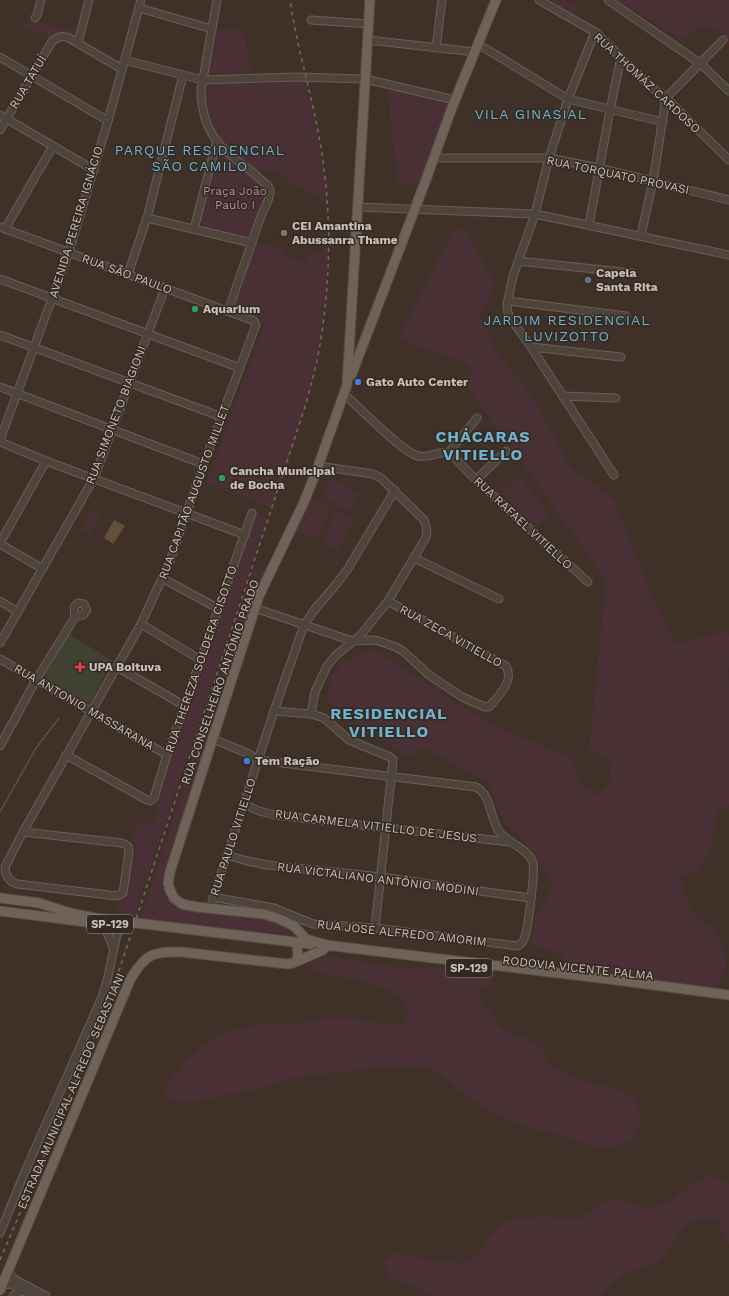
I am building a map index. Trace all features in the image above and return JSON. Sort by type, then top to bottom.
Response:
[{"type":"main road","name":"RUA CONSELHEIRO ANTÔNIO PRADO","points":[[326,948],[304,938],[294,926],[285,920],[270,916],[210,909],[179,902],[173,897],[168,883],[170,872],[255,608],[304,502],[346,389],[370,0]]},
{"type":"main road","points":[[346,389],[455,100],[496,0]]},
{"type":"main road","points":[[349,352],[354,354],[360,353]]},
{"type":"main road","name":"SP-129","points":[[0,898],[39,903],[70,913],[113,920],[125,924]]},
{"type":"main road","points":[[10,899],[4,902],[3,906],[10,912]]},
{"type":"main road","name":"SP-129","points":[[0,911],[103,923],[125,924]]},
{"type":"main road","name":"RODOVIA VICENTE PALMA","points":[[125,924],[326,948],[554,978],[614,983],[729,997]]},
{"type":"main road","points":[[294,926],[298,936],[295,945],[298,954],[297,960]]},
{"type":"main road","name":"ESTRADA MUNICIPAL ALFREDO SEBASTIANI","points":[[1,1287],[131,978],[143,961],[155,954],[163,952],[180,952],[276,964],[293,963],[326,948]]},
{"type":"street","points":[[35,18],[41,0]]},
{"type":"street","points":[[90,0],[78,43],[122,69]]},
{"type":"street","points":[[217,0],[203,80],[201,100],[204,115],[212,134],[224,150],[255,173],[268,186],[270,195],[228,311]]},
{"type":"street","points":[[436,48],[442,0]]},
{"type":"street","name":"RUA THOMÁZ CARDOSO","points":[[540,0],[594,32],[650,86],[666,98],[729,160]]},
{"type":"street","points":[[608,0],[701,64],[729,91]]},
{"type":"street","points":[[140,4],[212,29]]},
{"type":"street","name":"AVENIDA PEREIRA IGNÁCIO","points":[[0,441],[69,252],[94,170],[140,4]]},
{"type":"street","points":[[311,20],[369,24]]},
{"type":"street","points":[[594,32],[568,99],[549,158],[535,214],[518,261],[508,302],[508,313],[614,475]]},
{"type":"street","name":"RUA TATUÍ","points":[[0,130],[3,117],[31,77],[51,43],[59,37],[66,37],[78,43]]},
{"type":"street","points":[[368,40],[436,48],[476,48],[568,99],[663,122]]},
{"type":"street","points":[[641,235],[653,181],[666,98],[723,40]]},
{"type":"street","points":[[0,57],[31,77],[108,121]]},
{"type":"street","points":[[589,224],[621,57]]},
{"type":"street","points":[[124,60],[203,80],[297,77],[365,79],[455,100]]},
{"type":"street","points":[[128,274],[147,218],[183,75]]},
{"type":"street","points":[[3,117],[94,170]]},
{"type":"street","points":[[194,229],[217,140]]},
{"type":"street","points":[[3,228],[53,146]]},
{"type":"street","name":"RUA TORQUATO PROVASI","points":[[434,158],[549,158],[599,168],[729,200]]},
{"type":"street","points":[[358,207],[535,214],[589,224],[729,255]]},
{"type":"street","points":[[147,218],[252,243]]},
{"type":"street","name":"RUA SÃO PAULO","points":[[3,228],[254,321]]},
{"type":"street","points":[[518,261],[632,273]]},
{"type":"street","points":[[0,279],[240,368]]},
{"type":"street","name":"RUA SIMONETO BIAGIONI","points":[[0,644],[94,478],[165,288]]},
{"type":"street","points":[[508,302],[626,316]]},
{"type":"street","name":"RUA CAPITÃO AUGUSTO MILLET","points":[[23,832],[121,843],[127,845],[129,851],[124,890],[122,894],[117,896],[17,884],[9,880],[5,869],[23,832],[141,624],[170,561],[203,464],[256,326],[254,321]]},
{"type":"street","points":[[0,335],[222,417]]},
{"type":"street","points":[[531,347],[621,357]]},
{"type":"street","points":[[0,387],[203,464]]},
{"type":"street","points":[[346,389],[401,446],[411,454],[422,456],[448,452],[477,418]]},
{"type":"street","points":[[562,396],[616,398]]},
{"type":"street","points":[[0,441],[46,461],[245,535]]},
{"type":"street","points":[[476,480],[506,451]]},
{"type":"street","name":"RUA RAFAEL VITIELLO","points":[[448,452],[476,480],[588,582]]},
{"type":"street","points":[[43,569],[0,543],[46,461]]},
{"type":"street","points":[[311,714],[315,692],[327,666],[336,655],[360,636],[388,602],[425,539],[427,528],[424,520],[381,478],[373,474],[318,466]]},
{"type":"street","name":"RUA PAULO VITIELLO","points":[[210,909],[274,711],[304,626],[315,609],[347,570],[395,490]]},
{"type":"street","name":"RUA THEREZA SOLDERA CISOTTO","points":[[66,755],[151,801],[154,797],[167,755],[220,609],[252,513]]},
{"type":"street","points":[[414,558],[499,599]]},
{"type":"street","points":[[162,578],[220,609]]},
{"type":"street","points":[[0,602],[18,612]]},
{"type":"street","name":"RUA ZECA VITIELLO","points":[[352,641],[376,640],[396,647],[403,651],[442,684],[462,697],[485,707],[490,706],[506,684],[509,674],[505,665],[388,602]]},
{"type":"street","points":[[255,608],[304,626],[352,641]]},
{"type":"street","points":[[0,746],[36,680],[75,617]]},
{"type":"street","points":[[141,624],[201,660]]},
{"type":"street","name":"RUA ANTONIO MASSARANA","points":[[0,659],[167,755]]},
{"type":"street","points":[[117,667],[185,706]]},
{"type":"street","points":[[274,711],[311,714],[324,718],[349,740],[390,757],[393,760],[375,928]]},
{"type":"street","points":[[213,739],[249,754],[258,760],[476,787],[485,795],[498,829],[510,842],[525,852],[534,864],[530,898]]},
{"type":"street","name":"RUA CARMELA VITIELLO DE JESUS","points":[[244,804],[260,811],[275,815],[510,842]]},
{"type":"street","name":"RUA VICTALIANO ANTÔNIO MODINI","points":[[227,854],[267,865],[381,877],[530,898]]},
{"type":"street","name":"RUA JOSÉ ALFREDO AMORIM","points":[[213,897],[274,908],[313,924],[375,928],[513,946],[522,944],[527,929],[530,898]]},
{"type":"street","points":[[103,923],[114,949]]},
{"type":"street","points":[[0,1233],[27,1167],[102,997],[107,981],[116,934],[125,924]]},
{"type":"street","points":[[8,1270],[14,1278],[46,1296]]},
{"type":"street","points":[[1,1287],[11,1284],[33,1296]]},
{"type":"street","points":[[13,1296],[19,1292],[25,1292]]},
{"type":"shaded area","points":[[114,520],[125,526],[113,544],[104,538]]},
{"type":"shaded area","name":"UPA Boituva","points":[[69,634],[113,661],[90,702],[87,703],[49,683],[46,678],[46,674]]},
{"type":"green space","points":[[550,0],[567,0],[578,7],[573,15]]},
{"type":"green space","points":[[616,0],[729,0],[729,43],[723,37],[723,34],[705,27],[697,28],[683,40]]},
{"type":"green space","points":[[27,19],[32,23],[39,22],[78,32],[77,37],[59,32],[46,39],[48,35],[46,33],[24,29]]},
{"type":"green space","points":[[243,28],[252,73],[210,73],[208,69],[218,29]]},
{"type":"green space","points":[[305,82],[320,142],[328,204],[308,191],[290,182],[276,170],[257,170],[230,150],[219,138],[212,123],[207,106],[205,93],[206,84]]},
{"type":"green space","points":[[387,87],[449,104],[421,185],[398,183]]},
{"type":"green space","name":"Praça João Paulo I","points":[[225,154],[257,180],[264,191],[265,197],[252,232],[247,237],[205,228],[201,220],[218,156]]},
{"type":"green space","points":[[465,228],[496,287],[479,314],[493,346],[534,399],[570,466],[614,500],[658,609],[675,644],[722,632],[729,634],[729,665],[727,672],[729,683],[729,805],[719,809],[710,851],[697,869],[680,879],[692,913],[712,926],[720,940],[727,958],[724,975],[719,982],[718,989],[566,967],[561,954],[531,945],[535,918],[550,893],[551,878],[528,846],[501,816],[487,782],[423,747],[407,757],[328,703],[329,684],[336,670],[346,660],[373,649],[497,728],[570,756],[583,787],[597,795],[609,784],[611,761],[589,750],[606,580],[463,381],[474,371],[461,359],[441,356],[399,337],[454,229]]},
{"type":"green space","points":[[255,243],[283,250],[282,255],[307,262],[309,254],[328,248],[323,319],[313,380],[303,417],[272,507],[206,484],[264,324],[261,316],[234,306]]},
{"type":"green space","points":[[519,476],[550,515],[537,527],[501,493]]},
{"type":"green space","points":[[330,478],[360,493],[351,512],[321,497]]},
{"type":"green space","points":[[312,498],[331,507],[316,539],[297,530]]},
{"type":"green space","points":[[337,510],[354,518],[338,551],[322,543]]},
{"type":"green space","points":[[91,511],[100,516],[90,534],[81,528]]},
{"type":"green space","points":[[255,513],[267,517],[133,920],[116,918],[121,898],[125,897],[128,891],[133,847],[132,843],[136,822],[153,824],[155,822],[158,799]]},
{"type":"green space","points":[[252,568],[266,570],[166,877],[172,900],[262,918],[290,927],[292,931],[286,934],[141,919]]},
{"type":"green space","points":[[327,957],[343,958],[403,969],[422,967],[454,969],[492,976],[493,985],[481,987],[481,1000],[501,1027],[542,1048],[548,1063],[562,1071],[590,1083],[620,1090],[633,1098],[641,1112],[639,1127],[630,1140],[616,1148],[600,1148],[532,1128],[501,1116],[467,1096],[442,1076],[427,1068],[411,1067],[379,1068],[298,1077],[268,1087],[191,1102],[175,1102],[166,1098],[164,1088],[183,1063],[219,1034],[250,1026],[298,1023],[328,1017],[357,1019],[389,1025],[404,1024],[408,1009],[395,994],[360,980],[329,975],[317,971],[309,963],[312,959]]},
{"type":"green space","points":[[709,1176],[729,1184],[729,1243],[717,1220],[700,1218],[686,1225],[658,1262],[626,1273],[599,1296],[430,1296],[418,1288],[390,1277],[383,1263],[394,1253],[459,1263],[468,1261],[481,1252],[488,1238],[499,1226],[512,1218],[582,1218],[608,1200],[624,1201],[639,1206],[656,1208],[670,1201],[695,1182]]},
{"type":"waterway","points":[[0,812],[36,748],[59,718]]},
{"type":"railway","points":[[0,1260],[106,1010],[306,404],[316,367],[324,320],[328,269],[329,244],[327,193],[317,124],[290,0]]},
{"type":"place","name":"CEI Amantina Abussanra Thame","points":[[284,233]]},
{"type":"place","name":"Capela Santa Rita","points":[[588,280]]},
{"type":"place","name":"Aquarium","points":[[195,309]]},
{"type":"place","name":"Gato Auto Center","points":[[358,382]]},
{"type":"place","name":"Cancha Municipal de Bocha","points":[[222,478]]},
{"type":"place","name":"UPA Boituva","points":[[80,667]]},
{"type":"place","name":"Tem Ração","points":[[247,761]]},
{"type":"district","name":"VILA GINASIAL","points":[[531,114]]},
{"type":"district","name":"PARQUE RESIDENCIAL SÃO CAMILO","points":[[200,158]]},
{"type":"district","name":"JARDIM RESIDENCIAL LUVIZOTTO","points":[[567,328]]},
{"type":"district","name":"CHÁCARAS VITIELLO","points":[[483,445]]},
{"type":"district","name":"RESIDENCIAL VITIELLO","points":[[389,722]]}]
